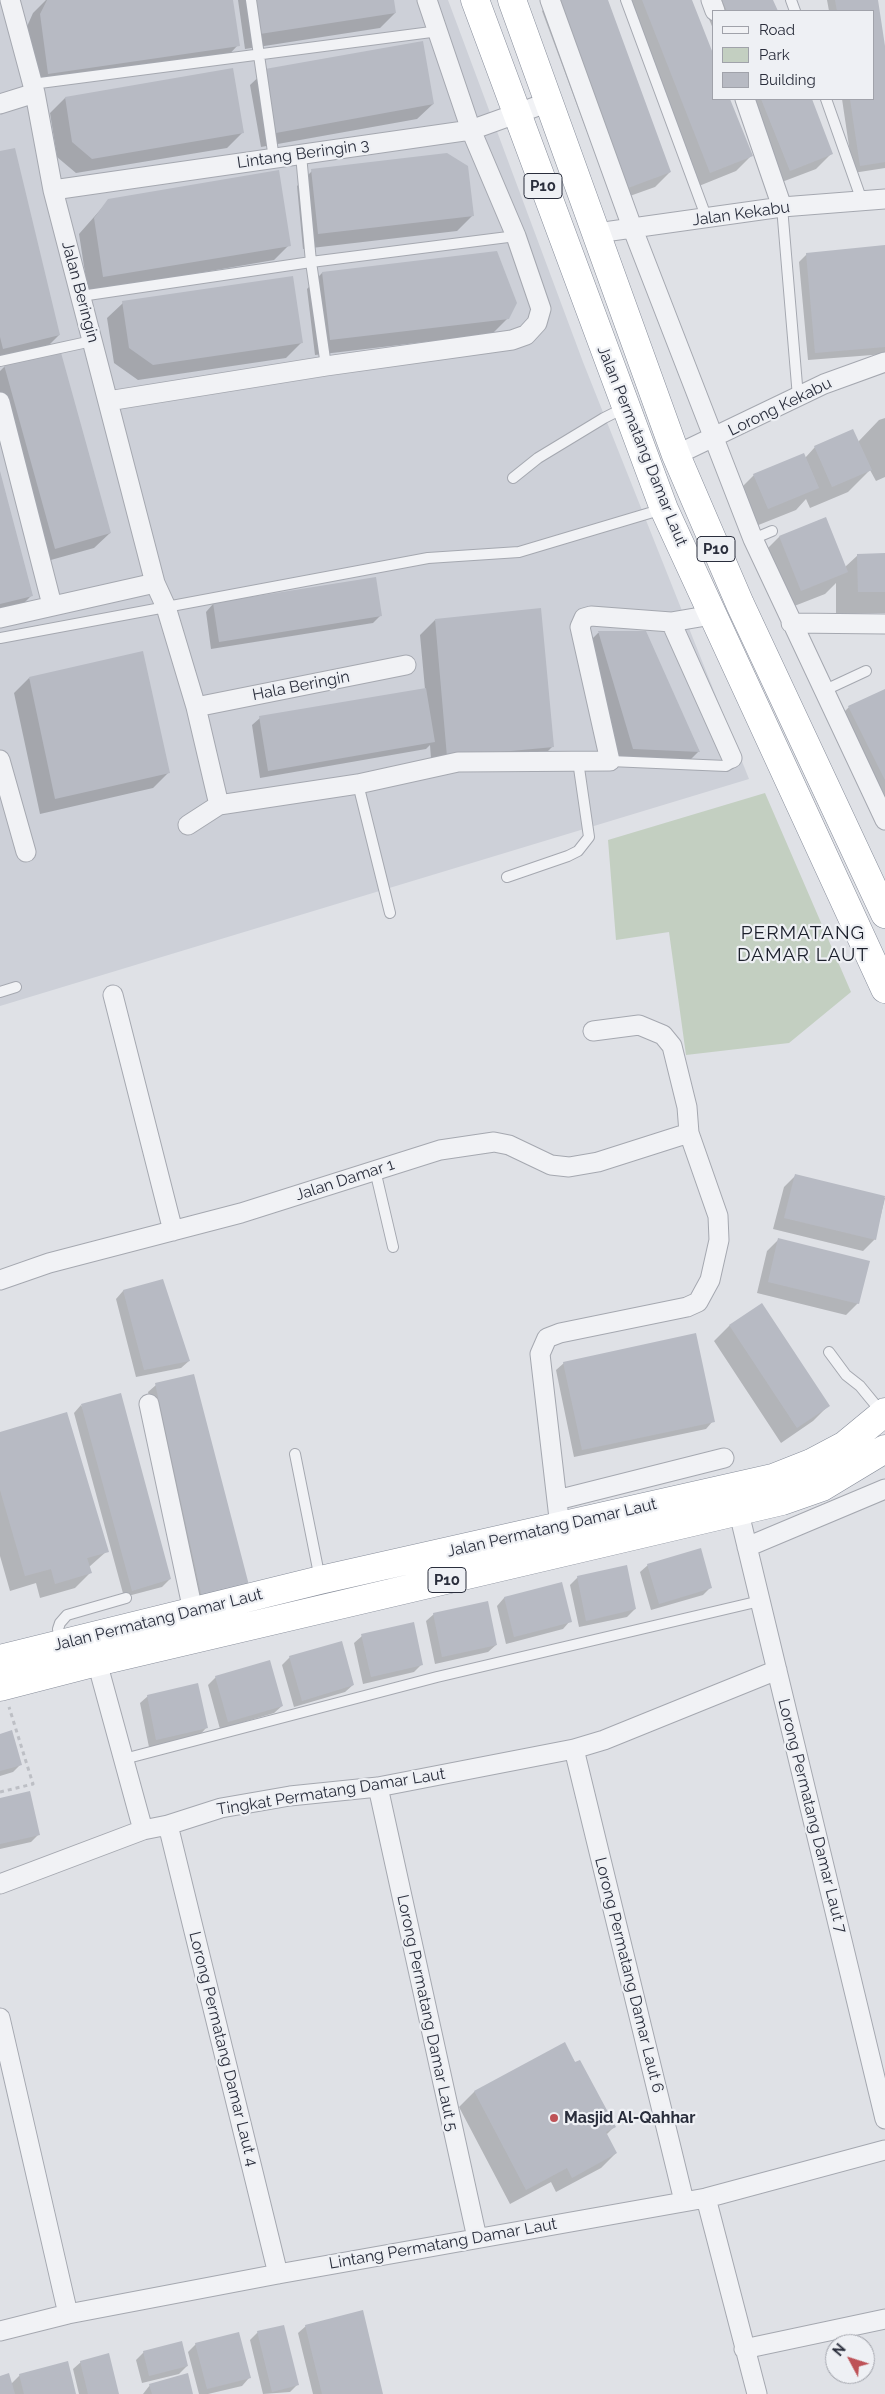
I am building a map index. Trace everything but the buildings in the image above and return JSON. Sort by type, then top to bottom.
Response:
[{"type":"highway","name":"Jalan Permatang Damar Laut","points":[[475,0],[664,509],[885,989]]},
{"type":"highway","name":"Jalan Permatang Damar Laut","points":[[515,7],[676,455],[740,604],[885,914]]},
{"type":"highway","points":[[515,7],[539,43],[576,141],[575,173]]},
{"type":"highway","name":"Jalan Permatang Damar Laut","points":[[0,1659],[320,1580],[559,1514],[773,1478],[811,1464],[845,1444],[884,1413]]},
{"type":"highway","name":"Jalan Permatang Damar Laut","points":[[2,1687],[97,1662],[782,1502],[822,1487],[885,1449]]},
{"type":"street","name":"Jalan Beringin","points":[[10,0],[34,88],[53,190],[92,341],[155,583],[166,607],[196,707],[219,805]]},
{"type":"street","points":[[108,401],[326,366],[512,340],[526,335],[537,323],[541,309],[516,236],[471,130],[427,0]]},
{"type":"street","points":[[550,0],[632,227],[753,539],[885,820]]},
{"type":"street","points":[[0,104],[34,88]]},
{"type":"street","points":[[745,100],[782,208]]},
{"type":"street","name":"Lintang Beringin 3","points":[[53,190],[471,130],[549,102]]},
{"type":"street","name":"Jalan Kekabu","points":[[597,233],[782,208],[885,199]]},
{"type":"street","name":"Lorong Kekabu","points":[[676,455],[714,439],[824,384],[885,362]]},
{"type":"street","points":[[0,402],[52,605]]},
{"type":"street","points":[[0,618],[155,583]]},
{"type":"street","points":[[188,825],[219,805],[358,784],[458,762],[610,761],[580,627],[584,618],[591,616],[671,622],[712,615]]},
{"type":"street","points":[[671,622],[732,758]]},
{"type":"street","points":[[791,623],[885,624]]},
{"type":"street","name":"Hala Beringin","points":[[196,707],[406,665]]},
{"type":"street","points":[[0,760],[8,816],[26,852]]},
{"type":"street","points":[[113,995],[173,1231]]},
{"type":"street","points":[[593,1030],[640,1025],[652,1028],[663,1035],[672,1046],[687,1107],[689,1133],[718,1216],[719,1240],[706,1292],[698,1302],[687,1307],[560,1333],[547,1338],[540,1354],[559,1514],[724,1458]]},
{"type":"street","name":"Jalan Damar 1","points":[[0,1280],[50,1263],[241,1213],[440,1150],[494,1142],[509,1145],[551,1165],[569,1167],[598,1162],[689,1133]]},
{"type":"street","points":[[149,1404],[193,1611]]},
{"type":"street","points":[[747,1547],[885,1489]]},
{"type":"street","name":"Lorong Permatang Damar Laut 7","points":[[739,1513],[885,2119]]},
{"type":"street","points":[[97,1662],[143,1830]]},
{"type":"street","name":"Tingkat Permatang Damar Laut","points":[[0,1884],[143,1830],[168,1825],[221,1808],[290,1796],[378,1787],[574,1749],[604,1740],[777,1670]]},
{"type":"street","name":"Lorong Permatang Damar Laut 6","points":[[574,1749],[684,2201]]},
{"type":"street","name":"Lorong Permatang Damar Laut 5","points":[[378,1787],[477,2238]]},
{"type":"street","name":"Lorong Permatang Damar Laut 4","points":[[168,1825],[278,2274]]},
{"type":"street","points":[[0,2018],[68,2314]]},
{"type":"street","name":"Lintang Permatang Damar Laut","points":[[0,2331],[68,2314],[278,2274],[706,2198],[885,2150]]},
{"type":"street","points":[[706,2198],[757,2394]]},
{"type":"street","points":[[744,2349],[885,2319]]},
{"type":"lane","points":[[251,0],[274,159]]},
{"type":"lane","points":[[626,0],[707,219]]},
{"type":"lane","points":[[34,88],[260,54],[439,31]]},
{"type":"lane","points":[[826,100],[862,201]]},
{"type":"lane","points":[[301,155],[311,262],[326,366]]},
{"type":"lane","points":[[782,208],[798,397]]},
{"type":"lane","points":[[81,296],[311,262],[516,236]]},
{"type":"lane","points":[[0,361],[92,341]]},
{"type":"lane","points":[[513,478],[538,458],[604,418],[625,408]]},
{"type":"lane","points":[[0,638],[428,558],[519,552],[664,509]]},
{"type":"lane","points":[[753,539],[772,531]]},
{"type":"lane","points":[[823,691],[866,671]]},
{"type":"lane","points":[[610,761],[726,766],[732,758]]},
{"type":"lane","points":[[507,877],[568,856],[578,851],[589,837],[578,761]]},
{"type":"lane","points":[[358,784],[390,914]]},
{"type":"lane","points":[[0,992],[16,987]]},
{"type":"lane","points":[[375,1170],[393,1247]]},
{"type":"lane","points":[[829,1352],[846,1375],[860,1386],[884,1413]]},
{"type":"lane","points":[[295,1454],[320,1580]]},
{"type":"lane","points":[[60,1643],[58,1629],[60,1623],[67,1615],[126,1598]]},
{"type":"lane","points":[[124,1759],[437,1677],[760,1601]]},
{"type":"path","points":[[0,1792],[33,1784],[2,1687]]},
{"type":"shaded area","points":[[0,0],[448,0],[583,362],[749,779],[0,1006]]},
{"type":"green space","points":[[765,793],[851,992],[789,1043],[686,1055],[669,932],[616,940],[608,840]]},
{"type":"place","name":"Masjid Al-Qahhar","points":[[554,2118]]},
{"type":"district","name":"PERMATANG DAMAR LAUT","points":[[803,944]]}]
